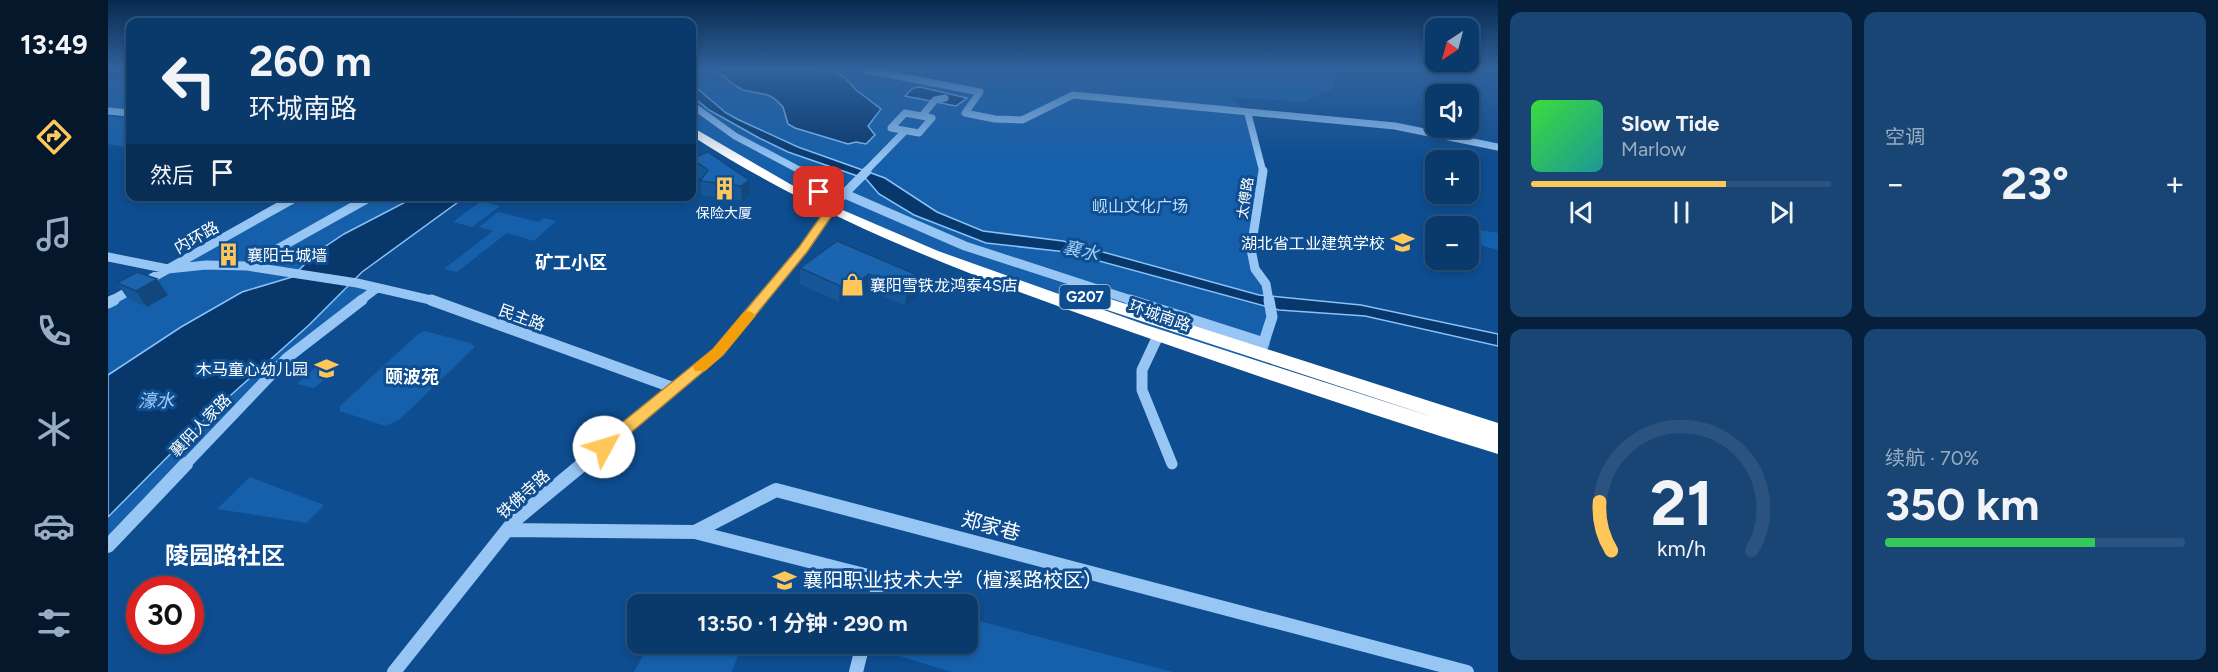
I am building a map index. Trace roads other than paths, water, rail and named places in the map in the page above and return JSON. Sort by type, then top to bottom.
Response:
[{"type":"highway","name":"环城南路","points":[[696,121],[725,141],[932,255],[1158,336],[1498,446]]},
{"type":"highway","name":"环城南路","points":[[696,134],[714,146],[945,248],[1056,288],[1262,348],[1498,431]]},
{"type":"street","points":[[922,116],[936,100]]},
{"type":"street","points":[[974,100],[965,113],[1004,120],[1022,120],[1063,100]]},
{"type":"street","points":[[1123,100],[1248,114],[1395,126],[1498,147]]},
{"type":"street","points":[[696,108],[735,136],[838,202]]},
{"type":"street","points":[[108,111],[126,113]]},
{"type":"street","points":[[905,113],[932,118],[919,134],[905,131],[891,128],[905,113]]},
{"type":"street","name":"太傅路","points":[[1248,114],[1263,172],[1251,249],[1255,269],[1266,285],[1272,317],[1262,348]]},
{"type":"street","name":"铁佛寺路","points":[[394,672],[515,520],[718,352],[803,250],[838,202],[905,131]]},
{"type":"street","name":"内环路","points":[[108,303],[288,201]]},
{"type":"street","points":[[108,257],[168,269],[206,265],[247,266],[363,201]]},
{"type":"street","name":"民主路","points":[[247,266],[357,283],[429,299],[674,388]]},
{"type":"street","name":"襄阳人家路","points":[[108,546],[287,358],[377,288]]},
{"type":"street","points":[[1158,336],[1142,370],[1142,390],[1172,464]]},
{"type":"street","name":"郑家巷","points":[[507,530],[695,532],[776,490],[1467,672]]},
{"type":"street","points":[[695,532],[880,579],[876,594]]},
{"type":"street","points":[[856,672],[861,654]]},
{"type":"water","name":"襄水","points":[[697,100],[711,100],[739,120],[798,147],[885,178],[937,212],[983,231],[1063,241],[1259,295],[1361,305],[1498,334],[1498,346],[1365,316],[1279,310],[1066,252],[986,243],[914,215],[879,194],[866,179],[788,152],[709,110]]},
{"type":"water","points":[[776,100],[870,100],[881,109],[868,126],[875,135],[866,144],[856,142],[848,144],[795,128],[788,124],[783,107]]},
{"type":"water","points":[[927,100],[964,100],[956,106]]},
{"type":"water","name":"濠水","points":[[407,201],[460,201],[362,272],[309,325],[212,412],[108,517],[108,375],[181,327],[242,292],[292,277],[317,252],[344,234]]},
{"type":"place","name":"保险大厦","points":[[724,189]]},
{"type":"place","name":"湖北省工业建筑学校","points":[[1403,243]]},
{"type":"place","name":"襄阳古城墙","points":[[229,255]]},
{"type":"place","name":"襄阳雪铁龙鸿泰4S店","points":[[852,285]]},
{"type":"place","name":"木马童心幼儿园","points":[[326,369]]},
{"type":"place","name":"襄阳职业技术大学（檀溪路校区）","points":[[785,580]]},
{"type":"district","name":"矿工小区","points":[[571,263]]},
{"type":"district","name":"颐波苑","points":[[412,377]]},
{"type":"district","name":"陵园路社区","points":[[225,556]]},
{"type":"park label","name":"岘山文化广场","points":[[1140,206]]}]
